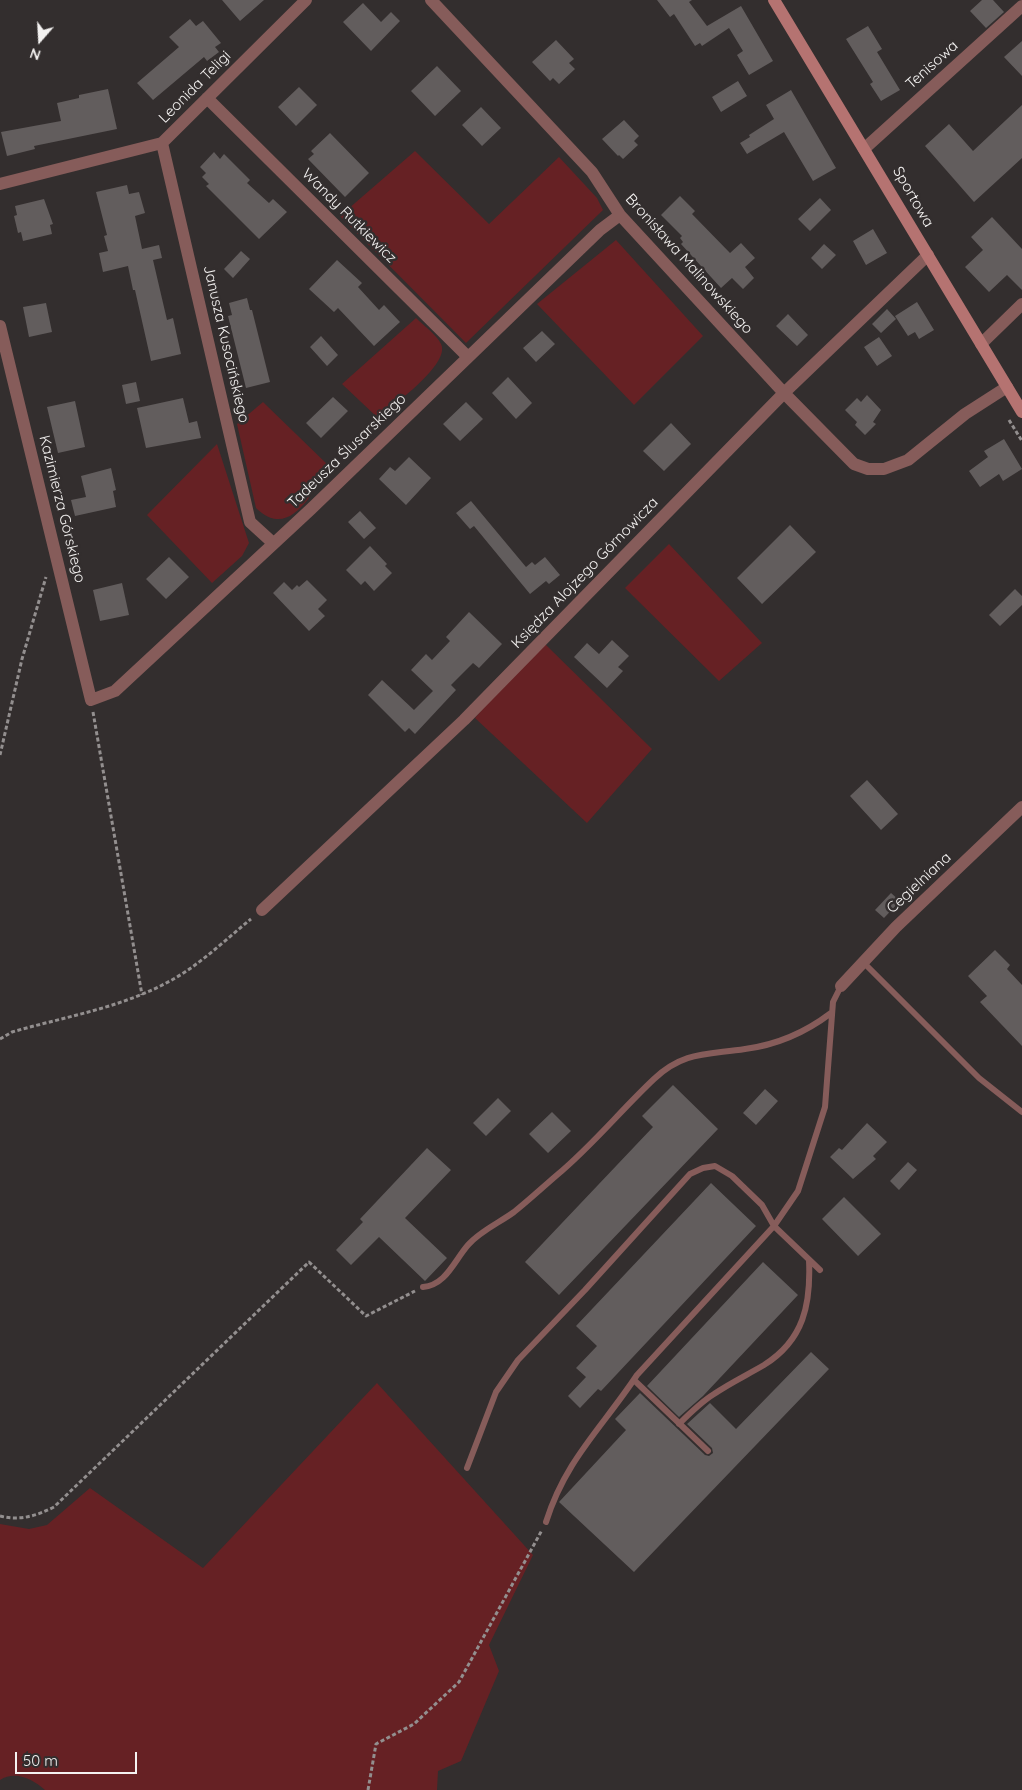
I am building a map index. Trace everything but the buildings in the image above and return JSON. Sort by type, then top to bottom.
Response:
[{"type":"street","name":"Leonida Teligi","points":[[0,184],[162,143],[306,0]]},
{"type":"street","name":"Bronisława Malinowskiego","points":[[431,0],[592,172],[620,215],[784,393],[854,464],[868,469],[884,469],[908,460],[966,414],[1007,387]]},
{"type":"street","name":"Sportowa","points":[[774,0],[1022,412]]},
{"type":"street","name":"Tenisowa","points":[[864,149],[1022,6]]},
{"type":"street","name":"Wandy Rutkiewicz","points":[[207,98],[468,357]]},
{"type":"street","name":"Janusza Kusocińskiego","points":[[162,143],[250,522],[272,543]]},
{"type":"street","name":"Tadeusza Ślusarskiego","points":[[90,700],[115,691],[272,543],[311,509],[600,230],[620,215]]},
{"type":"street","name":"Księdza Alojzego Górnowicza","points":[[262,910],[464,720],[784,393],[928,255]]},
{"type":"street","points":[[981,344],[1022,304]]},
{"type":"street","name":"Kazimierza Górskiego","points":[[0,326],[90,700]]},
{"type":"street","name":"Cegielniana","points":[[841,986],[896,927],[1022,807]]},
{"type":"lane","points":[[863,962],[979,1078],[1022,1112]]},
{"type":"lane","points":[[546,1522],[553,1498],[565,1474],[585,1443],[622,1399],[634,1380],[774,1226],[798,1191],[825,1107],[832,1002],[841,986]]},
{"type":"lane","points":[[423,1287],[432,1286],[443,1278],[468,1244],[514,1212],[579,1157],[654,1079],[674,1063],[687,1056],[746,1049],[783,1040],[813,1026],[831,1013]]},
{"type":"lane","points":[[466,1468],[496,1392],[518,1360],[585,1290],[690,1174],[703,1168],[715,1166],[724,1171],[762,1205],[774,1226],[820,1270]]},
{"type":"lane","points":[[679,1424],[713,1394],[765,1364],[786,1347],[800,1327],[809,1303],[809,1260]]},
{"type":"lane","points":[[634,1380],[708,1451]]},
{"type":"path","points":[[0,755],[22,658],[48,570]]},
{"type":"path","points":[[90,700],[142,995]]},
{"type":"path","points":[[0,1039],[12,1032],[97,1010],[142,995],[186,972],[262,910]]},
{"type":"path","points":[[0,1516],[22,1518],[37,1516],[54,1507],[309,1262],[366,1316],[423,1287]]},
{"type":"path","points":[[368,1790],[376,1744],[414,1724],[459,1682],[546,1522]]},
{"type":"shaded area","points":[[415,151],[489,224],[559,157],[597,198],[603,210],[466,343],[340,216]]},
{"type":"shaded area","points":[[616,240],[703,336],[634,405],[537,304]]},
{"type":"shaded area","points":[[416,318],[439,341],[442,352],[429,373],[407,395],[378,418],[342,384]]},
{"type":"shaded area","points":[[263,402],[330,467],[308,500],[290,516],[279,519],[268,517],[256,508],[237,424]]},
{"type":"shaded area","points":[[217,444],[249,543],[242,556],[212,583],[147,515]]},
{"type":"shaded area","points":[[669,544],[762,643],[719,681],[625,588]]},
{"type":"shaded area","points":[[545,644],[652,749],[587,823],[475,718],[495,694]]},
{"type":"shaded area","points":[[377,1383],[533,1555],[489,1645],[499,1671],[461,1761],[438,1771],[437,1790],[45,1790],[35,1782],[24,1777],[12,1776],[0,1780],[0,1524],[29,1529],[47,1525],[90,1488],[203,1568]]}]
